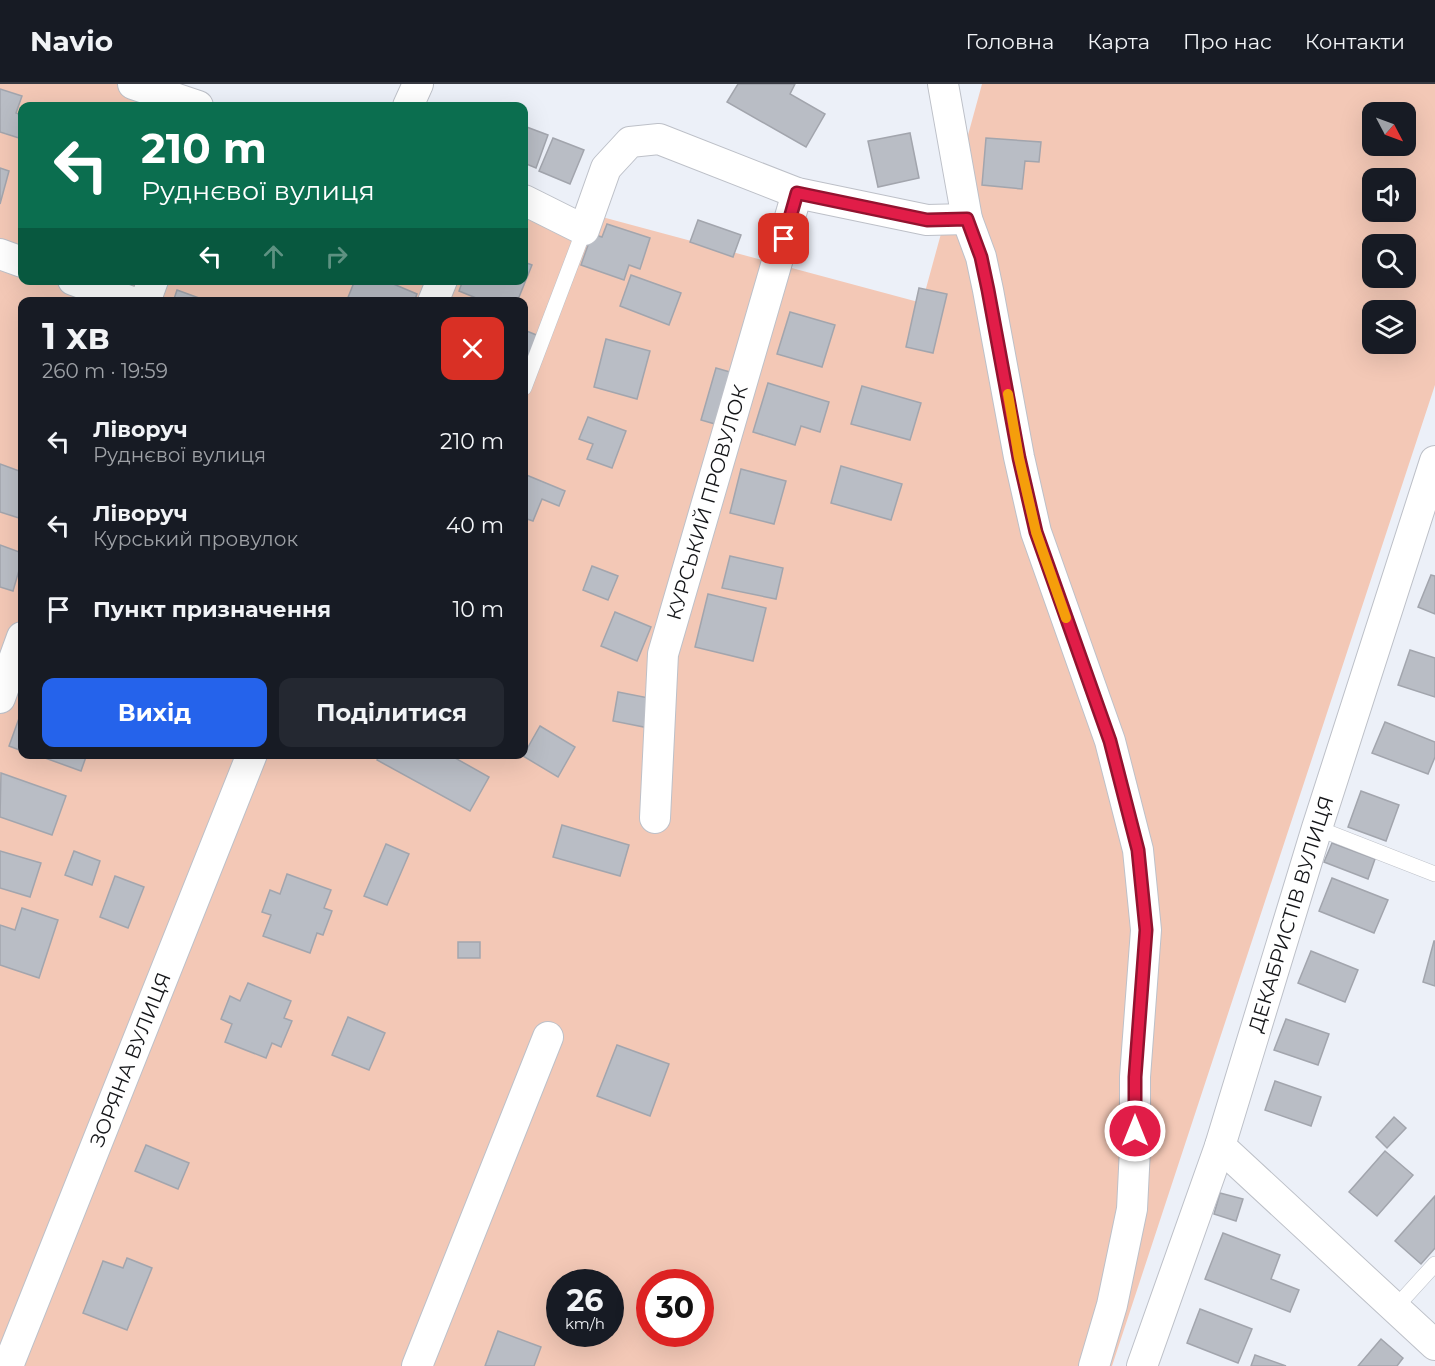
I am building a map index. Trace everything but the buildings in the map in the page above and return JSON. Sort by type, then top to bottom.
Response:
[{"type":"street","points":[[133,84],[186,102]]},
{"type":"street","points":[[410,102],[418,84]]},
{"type":"street","points":[[943,84],[967,219],[981,257],[1019,458],[1036,532],[1110,741],[1138,850],[1146,930],[1135,1077],[1132,1209],[1112,1305],[1095,1366]]},
{"type":"street","points":[[528,203],[584,230],[606,168],[630,142],[659,139],[797,193],[927,220],[967,219]]},
{"type":"street","name":"КУРСЬКИЙ ПРОВУЛОК","points":[[655,818],[663,654],[797,193]]},
{"type":"street","points":[[0,254],[18,261]]},
{"type":"street","points":[[86,285],[119,297]]},
{"type":"street","name":"ДЕКАБРИСТІВ ВУЛИЦЯ","points":[[1142,1366],[1220,1146],[1317,828],[1435,461]]},
{"type":"street","points":[[0,698],[18,648]]},
{"type":"street","name":"ЗОРЯНА ВУЛИЦЯ","points":[[8,1366],[250,759]]},
{"type":"street","points":[[417,1366],[548,1037]]},
{"type":"street","points":[[1220,1146],[1435,1345]]},
{"type":"lane","points":[[528,377],[584,230]]},
{"type":"lane","points":[[1317,828],[1435,874]]},
{"type":"lane","points":[[1395,1308],[1435,1264]]},
{"type":"shaded area","points":[[0,84],[124,84],[183,102],[18,102],[18,285],[528,285],[528,197],[922,303],[982,84],[1435,84],[1435,385],[1112,1366],[0,1366]]},
{"type":"slow traffic","points":[[1008,394],[1019,458],[1036,532],[1066,618]]},
{"type":"route","points":[[784,239],[797,193],[927,220],[967,219],[981,257],[1006,378],[1019,458],[1036,532],[1110,741],[1138,850],[1146,930],[1135,1077],[1135,1131]]}]
